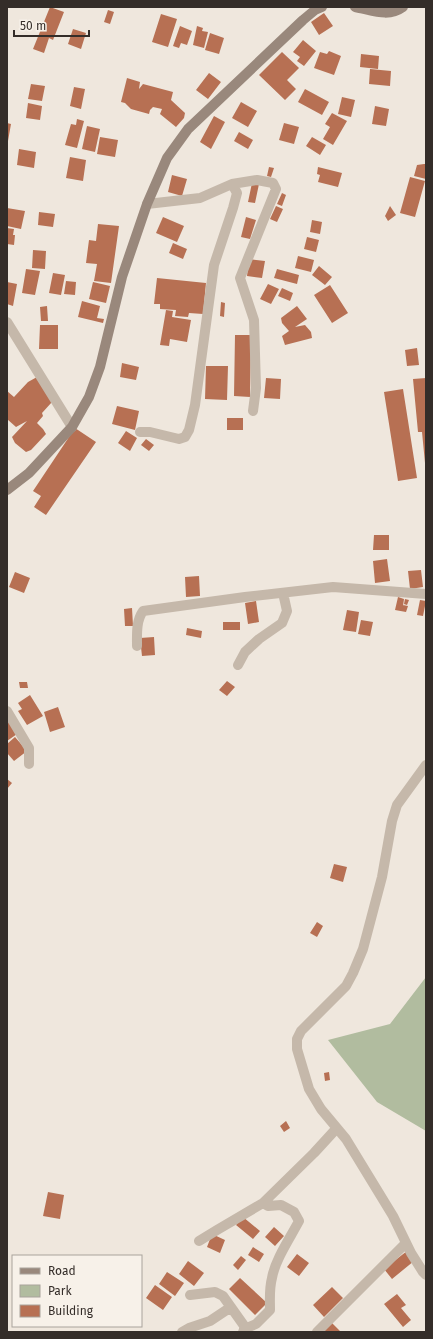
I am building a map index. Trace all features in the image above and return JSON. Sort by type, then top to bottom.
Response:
[{"type":"main road","points":[[7,490],[29,473],[72,427],[89,397],[100,367],[122,277],[147,204],[167,158],[188,129],[303,20],[315,10],[322,7]]},
{"type":"main road","points":[[355,7],[387,14],[398,11],[403,7]]},
{"type":"street","points":[[147,204],[200,198],[232,184],[257,180],[273,183],[276,189],[240,278],[254,320],[256,388],[253,411]]},
{"type":"street","points":[[140,432],[150,432],[179,439],[185,437],[189,430],[195,405],[214,265],[233,208],[236,193],[232,184]]},
{"type":"street","points":[[7,322],[72,427]]},
{"type":"street","points":[[137,646],[136,633],[139,616],[143,611],[333,587],[426,594]]},
{"type":"street","points":[[238,665],[245,652],[259,639],[282,623],[287,611],[283,593]]},
{"type":"street","points":[[7,711],[29,748],[29,764]]},
{"type":"street","points":[[426,765],[398,805],[392,821],[382,878],[363,949],[353,973],[346,986],[301,1031],[297,1039],[297,1048],[308,1089],[321,1109],[346,1139],[393,1216],[406,1243],[426,1275]]},
{"type":"street","points":[[200,1241],[263,1203],[314,1153],[336,1128]]},
{"type":"street","points":[[190,1295],[215,1292],[223,1296],[245,1326],[244,1330],[256,1324],[270,1310],[272,1277],[299,1221],[294,1212],[281,1206],[268,1206],[263,1203]]},
{"type":"street","points":[[317,1332],[406,1243]]},
{"type":"street","points":[[182,1332],[210,1321],[231,1307]]},
{"type":"green space","points":[[426,977],[426,1131],[377,1102],[328,1040],[390,1024]]},
{"type":"building","points":[[50,7],[64,12],[53,40],[49,38],[44,53],[33,49]]},
{"type":"building","points":[[108,10],[114,12],[110,24],[104,22]]},
{"type":"building","points":[[324,13],[333,26],[319,35],[311,22]]},
{"type":"building","points":[[161,14],[177,19],[168,47],[152,42]]},
{"type":"building","points":[[180,26],[192,31],[187,45],[181,43],[179,48],[173,46]]},
{"type":"building","points":[[197,26],[203,28],[202,31],[208,32],[204,48],[193,45]]},
{"type":"building","points":[[73,29],[86,33],[81,49],[68,44]]},
{"type":"building","points":[[210,33],[224,38],[219,54],[205,50]]},
{"type":"building","points":[[303,40],[316,51],[304,66],[297,61],[300,57],[293,52]]},
{"type":"building","points":[[329,51],[341,56],[334,75],[314,68],[320,52],[327,54]]},
{"type":"building","points":[[282,52],[299,68],[287,80],[296,89],[285,100],[259,75]]},
{"type":"building","points":[[361,54],[379,56],[378,69],[360,67]]},
{"type":"building","points":[[370,69],[391,71],[390,86],[369,84]]},
{"type":"building","points":[[209,73],[221,82],[208,99],[196,90]]},
{"type":"building","points":[[127,78],[140,82],[139,89],[143,84],[173,92],[171,100],[185,113],[184,118],[176,127],[160,114],[162,109],[153,107],[149,114],[131,109],[125,103],[121,102]]},
{"type":"building","points":[[31,84],[45,86],[42,101],[28,99]]},
{"type":"building","points":[[74,87],[85,89],[81,109],[70,106]]},
{"type":"building","points":[[305,89],[329,102],[322,115],[298,102]]},
{"type":"building","points":[[342,97],[355,100],[351,117],[338,114]]},
{"type":"building","points":[[241,102],[257,111],[248,127],[232,118]]},
{"type":"building","points":[[28,103],[42,106],[40,120],[26,118]]},
{"type":"building","points":[[375,106],[389,109],[386,126],[372,124]]},
{"type":"building","points":[[332,113],[347,121],[333,145],[323,139],[330,127],[325,124]]},
{"type":"building","points":[[214,116],[225,122],[211,149],[200,142]]},
{"type":"building","points":[[77,119],[84,121],[77,148],[65,145],[71,124],[76,125]]},
{"type":"building","points":[[7,123],[11,124],[8,141],[7,141]]},
{"type":"building","points":[[284,123],[299,127],[294,144],[279,140]]},
{"type":"building","points":[[87,126],[100,129],[95,152],[82,149]]},
{"type":"building","points":[[239,132],[253,140],[248,149],[234,141]]},
{"type":"building","points":[[100,137],[118,140],[115,157],[97,154]]},
{"type":"building","points":[[312,137],[326,145],[320,155],[306,146]]},
{"type":"building","points":[[19,149],[36,152],[34,168],[17,165]]},
{"type":"building","points":[[70,157],[86,160],[83,181],[66,178]]},
{"type":"building","points":[[426,164],[426,179],[414,176],[417,165]]},
{"type":"building","points":[[269,167],[274,168],[271,177],[267,176]]},
{"type":"building","points":[[318,167],[342,173],[338,187],[318,182],[320,175],[317,174]]},
{"type":"building","points":[[172,175],[187,179],[182,196],[168,192]]},
{"type":"building","points":[[410,177],[425,181],[415,217],[400,213]]},
{"type":"building","points":[[252,183],[259,184],[255,203],[248,202]]},
{"type":"building","points":[[282,193],[286,195],[282,206],[277,204]]},
{"type":"building","points":[[276,206],[283,209],[277,222],[270,219]]},
{"type":"building","points":[[390,206],[396,215],[388,221],[385,216]]},
{"type":"building","points":[[7,208],[25,211],[21,229],[7,226]]},
{"type":"building","points":[[39,212],[55,214],[53,227],[38,225]]},
{"type":"building","points":[[163,217],[184,226],[177,242],[156,233]]},
{"type":"building","points":[[246,217],[256,220],[250,239],[241,237]]},
{"type":"building","points":[[312,220],[322,222],[320,234],[310,232]]},
{"type":"building","points":[[98,224],[119,226],[111,283],[94,281],[97,264],[86,263],[89,240],[96,241]]},
{"type":"building","points":[[7,228],[14,229],[14,245],[7,244]]},
{"type":"building","points":[[307,237],[319,240],[316,252],[304,249]]},
{"type":"building","points":[[173,243],[187,249],[183,259],[169,253]]},
{"type":"building","points":[[33,250],[46,251],[45,269],[32,268]]},
{"type":"building","points":[[298,256],[314,260],[311,272],[295,268]]},
{"type":"building","points":[[249,259],[265,261],[262,278],[247,276]]},
{"type":"building","points":[[319,266],[332,277],[325,285],[312,275]]},
{"type":"building","points":[[26,269],[40,271],[35,295],[22,293]]},
{"type":"building","points":[[277,269],[299,275],[297,284],[274,278]]},
{"type":"building","points":[[53,273],[65,275],[61,295],[49,293]]},
{"type":"building","points":[[157,278],[206,283],[203,314],[189,313],[188,317],[175,316],[176,310],[160,309],[160,304],[154,304]]},
{"type":"building","points":[[66,281],[76,282],[75,295],[64,294]]},
{"type":"building","points":[[7,282],[17,284],[13,306],[7,304]]},
{"type":"building","points":[[93,282],[110,286],[106,303],[89,299]]},
{"type":"building","points":[[268,284],[279,289],[271,304],[260,299]]},
{"type":"building","points":[[330,285],[348,313],[332,323],[314,295]]},
{"type":"building","points":[[282,288],[293,293],[290,301],[278,296]]},
{"type":"building","points":[[82,301],[100,306],[97,318],[104,319],[103,323],[78,317]]},
{"type":"building","points":[[221,302],[225,303],[224,317],[220,316]]},
{"type":"building","points":[[47,306],[48,321],[41,321],[40,307]]},
{"type":"building","points":[[297,306],[307,319],[295,327],[305,325],[311,332],[312,338],[285,345],[282,336],[289,331],[282,323],[281,318]]},
{"type":"building","points":[[166,310],[173,311],[172,317],[191,320],[187,342],[170,339],[169,346],[160,345]]},
{"type":"building","points":[[40,325],[58,325],[58,349],[39,349]]},
{"type":"building","points":[[235,335],[251,335],[250,397],[234,396]]},
{"type":"building","points":[[417,348],[419,365],[407,366],[405,350]]},
{"type":"building","points":[[122,363],[139,367],[136,380],[120,377]]},
{"type":"building","points":[[206,366],[228,366],[227,400],[205,399]]},
{"type":"building","points":[[37,377],[52,402],[42,413],[43,416],[37,423],[46,434],[31,450],[26,452],[15,443],[12,437],[27,421],[16,427],[7,419],[7,391],[14,397],[28,382]]},
{"type":"building","points":[[266,378],[281,379],[280,399],[264,398]]},
{"type":"building","points":[[426,378],[425,463],[422,432],[418,432],[413,379]]},
{"type":"building","points":[[403,389],[417,478],[398,481],[384,392]]},
{"type":"building","points":[[117,406],[139,411],[135,430],[112,424]]},
{"type":"building","points":[[227,418],[243,418],[243,430],[227,430]]},
{"type":"building","points":[[75,428],[96,442],[46,515],[34,507],[41,496],[33,491]]},
{"type":"building","points":[[126,431],[137,438],[130,451],[118,443]]},
{"type":"building","points":[[146,439],[154,445],[149,451],[141,445]]},
{"type":"building","points":[[374,535],[389,535],[389,550],[373,550]]},
{"type":"building","points":[[387,559],[390,581],[375,583],[373,561]]},
{"type":"building","points":[[421,570],[423,587],[410,589],[408,571]]},
{"type":"building","points":[[15,572],[30,578],[24,593],[9,587]]},
{"type":"building","points":[[199,576],[200,596],[186,597],[185,577]]},
{"type":"building","points":[[398,597],[404,599],[403,605],[408,606],[406,612],[395,610]]},
{"type":"building","points":[[405,599],[409,600],[407,605],[404,604]]},
{"type":"building","points":[[420,600],[426,601],[423,616],[417,615]]},
{"type":"building","points":[[256,601],[259,622],[248,624],[245,603]]},
{"type":"building","points":[[132,608],[133,626],[125,626],[124,609]]},
{"type":"building","points":[[347,610],[359,612],[356,632],[343,630]]},
{"type":"building","points":[[361,620],[373,622],[370,636],[358,634]]},
{"type":"building","points":[[223,622],[240,622],[240,630],[223,630]]},
{"type":"building","points":[[187,628],[202,631],[201,638],[186,635]]},
{"type":"building","points":[[154,637],[155,655],[142,656],[140,638]]},
{"type":"building","points":[[227,681],[235,687],[227,696],[219,690]]},
{"type":"building","points":[[19,682],[27,682],[28,688],[20,688]]},
{"type":"building","points":[[30,695],[43,716],[27,725],[18,711],[22,709],[18,703]]},
{"type":"building","points":[[58,707],[65,727],[50,732],[44,712]]},
{"type":"building","points":[[7,720],[17,734],[7,741]]},
{"type":"building","points":[[15,737],[27,751],[14,761],[7,753],[7,744]]},
{"type":"building","points":[[7,779],[12,783],[7,789]]},
{"type":"building","points":[[334,864],[347,867],[343,882],[330,878]]},
{"type":"building","points":[[317,922],[323,926],[317,937],[310,933]]},
{"type":"building","points":[[329,1072],[330,1080],[325,1081],[324,1073]]},
{"type":"building","points":[[286,1121],[290,1128],[284,1132],[280,1126]]},
{"type":"building","points":[[48,1192],[64,1195],[60,1219],[43,1216]]},
{"type":"building","points":[[243,1217],[260,1231],[253,1239],[236,1225]]},
{"type":"building","points":[[274,1227],[284,1236],[275,1246],[265,1237]]},
{"type":"building","points":[[212,1234],[225,1240],[220,1253],[207,1247]]},
{"type":"building","points":[[253,1247],[264,1254],[259,1262],[248,1255]]},
{"type":"building","points":[[407,1251],[414,1261],[392,1279],[384,1269]]},
{"type":"building","points":[[297,1254],[309,1263],[299,1276],[287,1267]]},
{"type":"building","points":[[241,1256],[246,1260],[238,1270],[233,1265]]},
{"type":"building","points":[[188,1261],[204,1273],[194,1286],[179,1274]]},
{"type":"building","points":[[167,1272],[184,1283],[175,1296],[159,1284]]},
{"type":"building","points":[[240,1278],[267,1303],[255,1315],[229,1289]]},
{"type":"building","points":[[155,1285],[172,1297],[163,1310],[146,1298]]},
{"type":"building","points":[[332,1287],[343,1298],[324,1317],[313,1305]]},
{"type":"building","points":[[397,1294],[406,1305],[401,1308],[411,1320],[403,1327],[384,1304]]},
{"type":"building","points":[[331,1322],[341,1332],[322,1332]]}]
